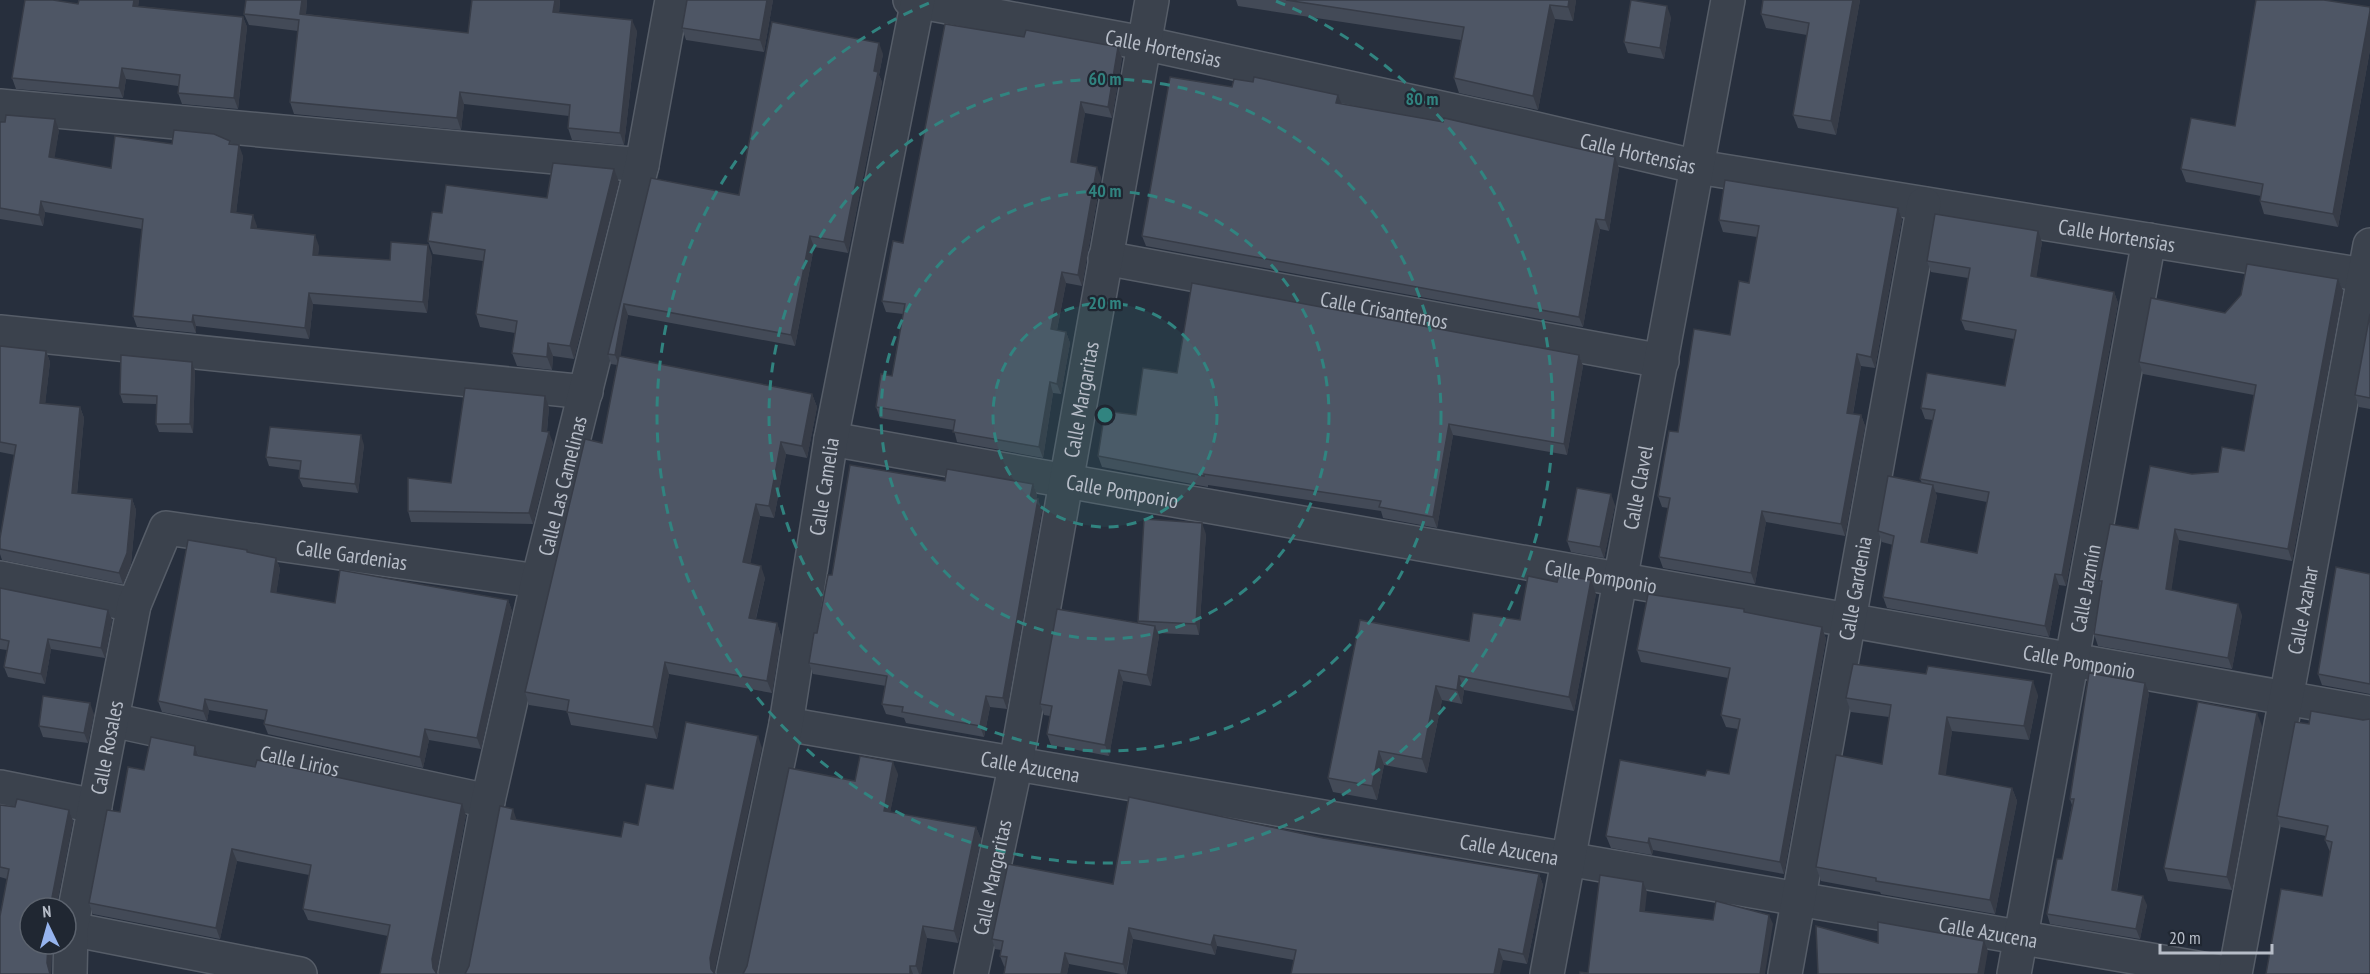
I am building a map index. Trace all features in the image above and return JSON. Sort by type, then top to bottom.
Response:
[{"type":"street","name":"Calle Las Camelinas","points":[[455,974],[488,801],[538,581],[642,165],[672,0]]},
{"type":"street","name":"Calle Hortensias","points":[[915,0],[1143,43],[1510,123],[1698,167],[2149,240],[2368,266]]},
{"type":"street","name":"Calle Camelia","points":[[733,974],[786,724],[831,439],[915,0]]},
{"type":"street","name":"Calle Margaritas","points":[[971,974],[1016,763],[1152,0]]},
{"type":"street","name":"Calle Clavel","points":[[1547,974],[1728,0]]},
{"type":"street","points":[[0,106],[642,165]]},
{"type":"street","name":"Calle Gardenia","points":[[1785,974],[1924,204]]},
{"type":"street","name":"Calle Jazmín","points":[[2014,974],[2149,240]]},
{"type":"street","name":"Calle Crisantemos","points":[[1105,258],[1662,361]]},
{"type":"street","name":"Calle Azahar","points":[[2233,974],[2368,266]]},
{"type":"street","points":[[0,332],[586,393]]},
{"type":"street","name":"Calle Pomponio","points":[[831,439],[2370,713]]},
{"type":"street","name":"Calle Gardenias","points":[[166,528],[538,581]]},
{"type":"street","name":"Calle Rosales","points":[[77,896],[134,605],[166,528]]},
{"type":"street","points":[[0,578],[134,605]]},
{"type":"street","name":"Calle Lirios","points":[[112,720],[488,801]]},
{"type":"street","name":"Calle Azucena","points":[[786,724],[2233,974]]},
{"type":"street","points":[[0,787],[95,806]]},
{"type":"street","points":[[78,930],[300,974]]},
{"type":"street","name":"Calle Rosales","points":[[70,956],[70,974]]},
{"type":"building","points":[[25,0],[53,0],[78,4],[79,0],[134,0],[133,6],[243,17],[234,98],[178,93],[180,75],[122,68],[119,88],[12,78]]},
{"type":"building","points":[[246,0],[302,0],[300,14],[468,33],[472,0],[555,0],[553,12],[632,20],[620,133],[568,128],[570,105],[460,92],[457,118],[290,102],[299,20],[244,14]]},
{"type":"building","points":[[687,0],[767,0],[760,40],[682,28]]},
{"type":"building","points":[[1286,0],[1569,0],[1568,7],[1550,5],[1533,96],[1454,78],[1464,27]]},
{"type":"building","points":[[1631,0],[1667,6],[1660,48],[1624,42]]},
{"type":"building","points":[[1763,0],[1853,0],[1831,121],[1793,115],[1809,23],[1761,14]]},
{"type":"building","points":[[2256,0],[2324,0],[2370,7],[2333,214],[2260,201],[2263,184],[2181,169],[2191,118],[2235,126]]},
{"type":"building","points":[[772,22],[879,43],[874,71],[878,72],[844,242],[810,236],[791,335],[624,304],[615,355],[608,354],[651,178],[739,195]]},
{"type":"building","points":[[945,24],[1024,37],[1026,30],[1118,47],[1108,107],[1081,102],[1071,162],[1097,167],[1078,275],[1062,272],[1051,329],[1066,332],[1057,384],[1050,382],[1039,447],[953,432],[955,420],[876,407],[881,374],[892,376],[905,304],[882,301],[893,241],[903,243]]},
{"type":"building","points":[[1170,77],[1232,87],[1234,79],[1253,82],[1254,77],[1338,95],[1336,103],[1443,122],[1444,118],[1615,157],[1605,220],[1596,219],[1579,317],[1142,236]]},
{"type":"building","points":[[6,115],[55,119],[49,157],[111,168],[115,136],[172,144],[174,130],[214,134],[230,141],[229,144],[239,145],[231,212],[253,215],[251,228],[315,235],[313,255],[390,260],[391,242],[428,245],[423,302],[309,293],[305,328],[193,315],[192,322],[133,316],[143,219],[41,201],[39,215],[0,208],[0,122],[5,122]]},
{"type":"building","points":[[553,163],[614,169],[570,346],[548,343],[547,357],[512,353],[517,321],[476,314],[485,250],[428,241],[432,212],[442,213],[446,185],[547,198]]},
{"type":"building","points":[[1725,180],[1898,208],[1871,357],[1857,354],[1847,413],[1861,415],[1841,524],[1762,511],[1751,573],[1659,557],[1670,498],[1658,496],[1669,431],[1678,432],[1694,329],[1730,335],[1739,281],[1749,283],[1759,226],[1719,220]]},
{"type":"building","points":[[1935,214],[2038,231],[2031,276],[2114,292],[2062,575],[2055,574],[2045,626],[1883,597],[1894,536],[1878,531],[1888,476],[1933,485],[1921,542],[1977,553],[1989,492],[1920,479],[1935,410],[1921,408],[1927,373],[2005,386],[2016,330],[1961,320],[1970,268],[1927,261]]},
{"type":"building","points":[[2247,264],[2338,279],[2288,549],[2175,529],[2166,589],[2238,604],[2228,658],[2094,634],[2102,581],[2099,581],[2110,524],[2138,529],[2150,466],[2192,474],[2218,472],[2222,447],[2244,451],[2256,385],[2139,362],[2151,298],[2225,313],[2241,295]]},
{"type":"building","points":[[1192,283],[1579,355],[1564,444],[1449,424],[1433,517],[1379,507],[1381,501],[1204,474],[1204,476],[1098,456],[1105,411],[1136,415],[1143,368],[1177,373]]},
{"type":"building","points":[[2370,314],[2370,398],[2355,395]]},
{"type":"building","points":[[0,346],[46,351],[40,403],[80,407],[72,493],[132,499],[127,553],[119,573],[0,549],[16,445],[0,442]]},
{"type":"building","points":[[121,355],[192,362],[190,424],[156,424],[157,396],[120,394]]},
{"type":"building","points":[[619,356],[812,394],[802,446],[781,442],[769,506],[756,504],[743,562],[761,566],[749,618],[777,623],[767,681],[665,662],[653,727],[567,712],[569,700],[525,692],[585,439],[602,443]]},
{"type":"building","points":[[465,388],[545,396],[542,431],[549,432],[529,513],[408,511],[408,478],[451,483]]},
{"type":"building","points":[[270,427],[361,435],[355,484],[299,478],[301,461],[266,457]]},
{"type":"building","points":[[850,465],[945,481],[947,469],[1033,484],[1030,498],[1038,499],[1003,698],[986,696],[980,726],[902,712],[903,707],[882,704],[887,676],[809,663],[828,575],[832,575]]},
{"type":"building","points":[[1577,488],[1611,494],[1600,547],[1567,541]]},
{"type":"building","points":[[1144,519],[1202,523],[1196,624],[1138,621]]},
{"type":"building","points":[[188,540],[247,550],[247,552],[276,558],[271,592],[335,603],[340,570],[508,600],[477,738],[425,729],[420,757],[264,724],[267,710],[205,699],[203,711],[158,701]]},
{"type":"building","points":[[2336,567],[2370,574],[2370,684],[2318,674]]},
{"type":"building","points":[[1559,575],[1591,580],[1569,697],[1459,676],[1457,690],[1436,686],[1422,759],[1379,751],[1372,786],[1328,778],[1360,620],[1469,641],[1473,613],[1520,620],[1528,576],[1557,582]]},
{"type":"building","points":[[0,588],[108,610],[101,648],[48,639],[41,674],[4,667],[9,641],[0,639]]},
{"type":"building","points":[[1648,594],[1744,609],[1744,612],[1822,627],[1780,862],[1649,838],[1648,843],[1606,836],[1620,760],[1705,776],[1707,770],[1729,774],[1740,719],[1721,715],[1730,668],[1637,650]]},
{"type":"building","points":[[1057,609],[1155,626],[1147,675],[1119,670],[1105,745],[1047,734],[1052,706],[1040,704]]},
{"type":"building","points":[[1853,664],[1926,674],[1928,666],[2033,681],[2024,726],[1947,717],[1939,774],[2012,788],[1990,900],[1876,881],[1876,878],[1816,867],[1836,755],[1882,764],[1891,705],[1846,698]]},
{"type":"building","points":[[2089,673],[2145,683],[2112,890],[2143,896],[2136,929],[2047,914],[2057,859],[2062,859],[2074,799],[2070,799]]},
{"type":"building","points":[[43,696],[90,703],[84,733],[39,726]]},
{"type":"building","points":[[2198,702],[2257,713],[2227,877],[2164,868]]},
{"type":"building","points":[[2311,711],[2363,720],[2370,719],[2370,974],[2266,974],[2281,889],[2322,896],[2332,842],[2325,840],[2328,826],[2277,816],[2295,722],[2309,724]]},
{"type":"building","points":[[686,722],[758,736],[710,958],[711,969],[715,974],[465,974],[469,966],[500,806],[513,809],[511,819],[621,837],[624,822],[638,825],[646,784],[673,789]]},
{"type":"building","points":[[151,737],[195,746],[194,755],[255,767],[257,760],[462,804],[432,959],[433,968],[437,974],[380,974],[390,925],[303,909],[311,865],[232,849],[216,928],[89,903],[107,810],[120,812],[128,767],[144,770]]},
{"type":"building","points":[[860,756],[893,762],[884,811],[976,827],[954,931],[923,926],[916,966],[910,966],[910,974],[743,974],[747,966],[789,768],[855,781]]},
{"type":"building","points":[[1129,797],[1323,838],[1539,874],[1523,954],[1499,949],[1494,974],[1291,974],[1296,950],[1214,935],[1211,945],[1129,928],[1123,964],[1065,953],[1061,974],[1004,974],[1007,957],[1000,956],[1003,941],[992,939],[1008,864],[1113,884]]},
{"type":"building","points":[[17,799],[69,810],[52,896],[18,896],[18,956],[47,956],[50,974],[0,974],[0,916],[9,869],[0,867],[0,805],[15,807]]},
{"type":"building","points":[[1600,875],[1643,882],[1640,911],[1713,920],[1716,901],[1769,915],[1760,974],[1580,974],[1580,972],[1588,973]]},
{"type":"building","points":[[1878,922],[1984,941],[1978,974],[1818,974],[1816,926],[1878,943]]}]
